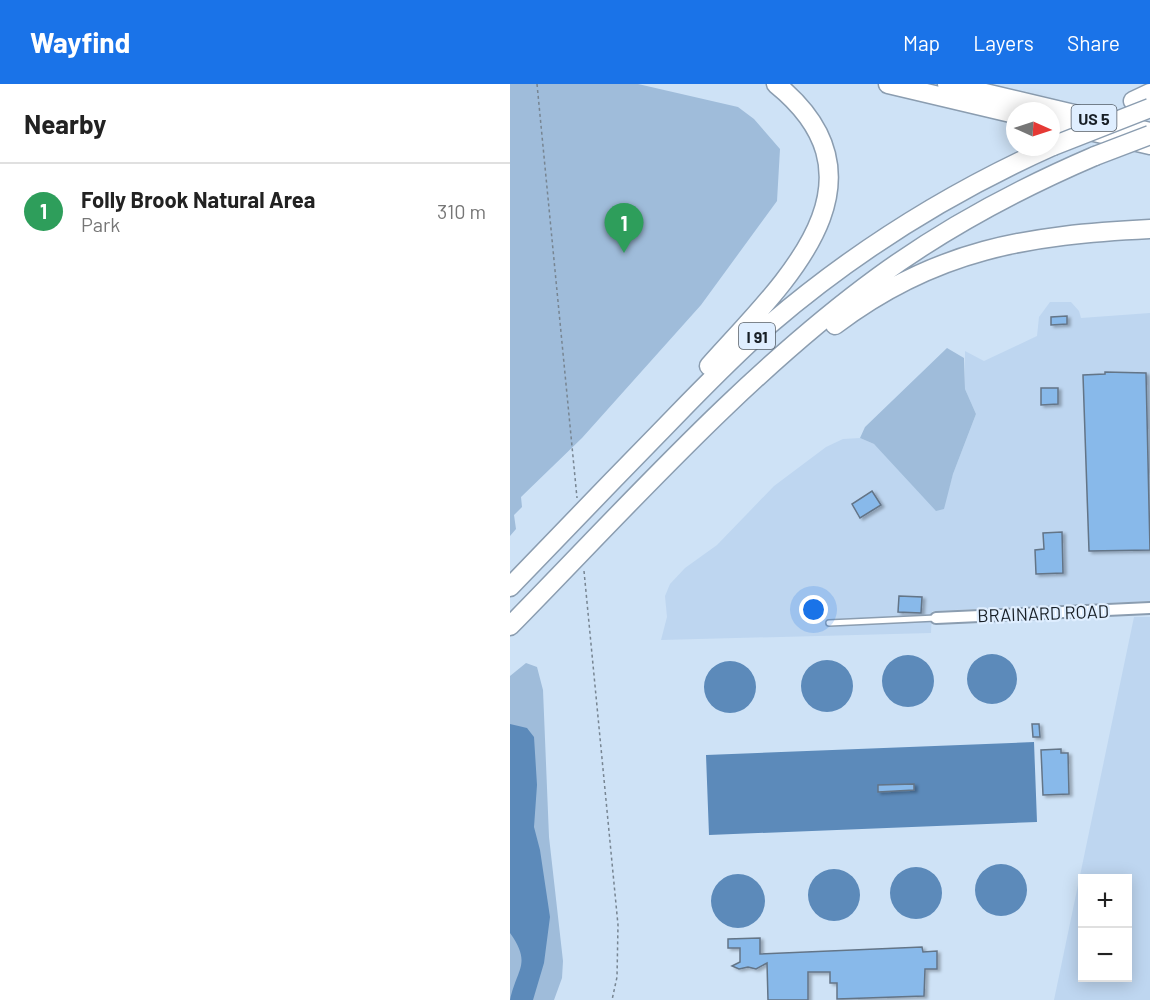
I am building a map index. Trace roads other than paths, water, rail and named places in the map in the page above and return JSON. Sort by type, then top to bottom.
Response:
[{"type":"highway","points":[[649,444],[678,399],[791,273],[807,249],[818,225],[828,184],[825,149],[817,129],[776,84]]},
{"type":"highway","points":[[888,84],[1006,112]]},
{"type":"highway","name":"US 5","points":[[946,84],[1150,133]]},
{"type":"highway","points":[[1060,138],[1150,93]]},
{"type":"highway","name":"I 91","points":[[1060,140],[1150,108]]},
{"type":"highway","name":"US 5","points":[[1060,124],[1150,145]]},
{"type":"highway","name":"I 91","points":[[510,626],[735,399],[825,319],[902,260],[995,204],[1095,156],[1150,133]]},
{"type":"highway","name":"I 91","points":[[510,586],[747,345],[813,290],[931,209],[1026,156]]},
{"type":"highway","points":[[735,399],[794,360],[871,299],[947,263],[982,251],[1041,237],[1150,229]]},
{"type":"street","name":"BRAINARD ROAD","points":[[936,618],[1150,608]]},
{"type":"lane","points":[[829,623],[936,618]]},
{"type":"place","name":"Folly Brook Natural Area","points":[[624,253]]}]
